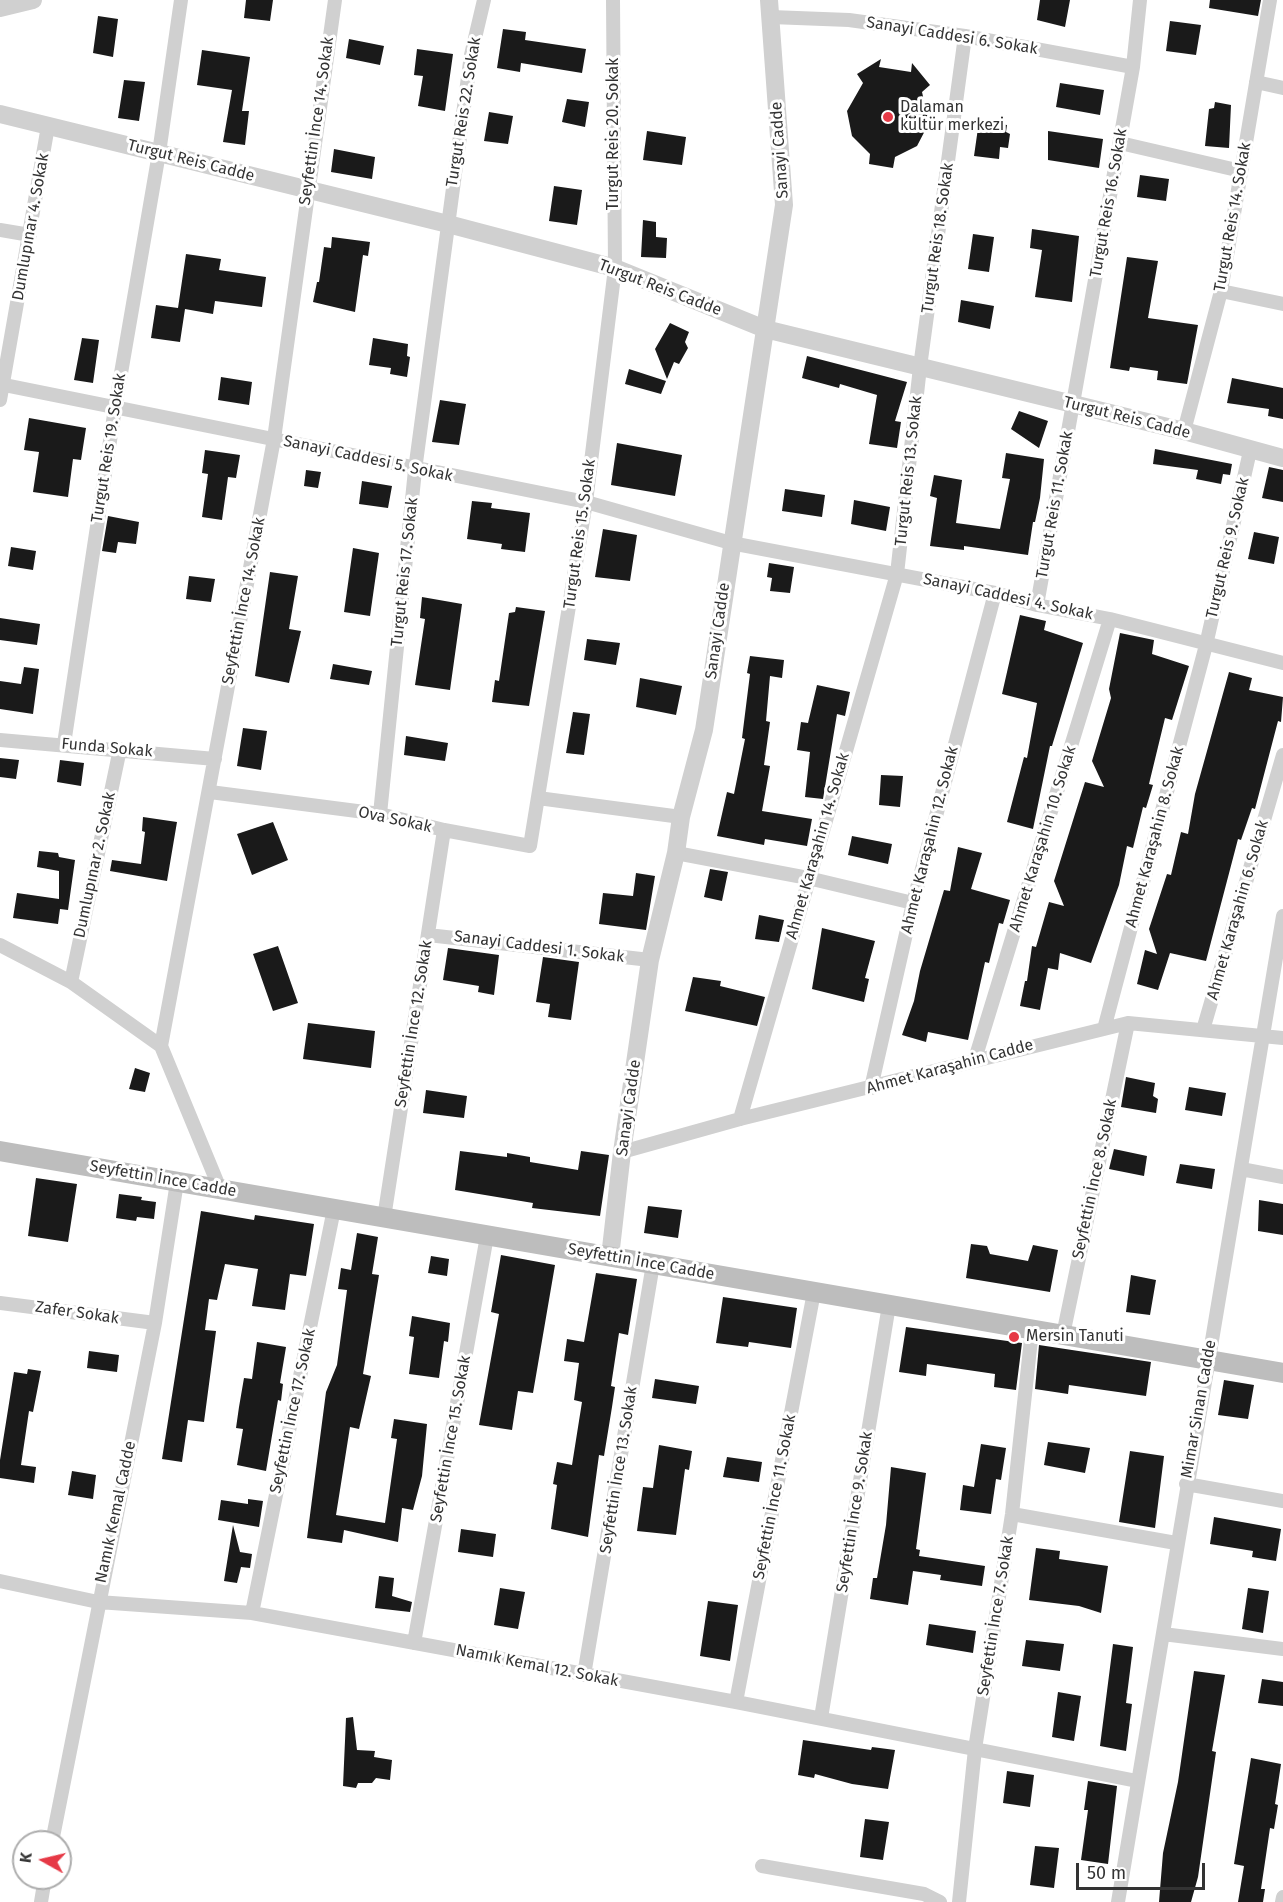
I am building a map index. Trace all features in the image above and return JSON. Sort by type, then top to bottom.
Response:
[{"type":"main road","name":"Seyfettin İnce Cadde","points":[[0,1151],[1283,1373]]},
{"type":"street","points":[[0,8],[33,0]]},
{"type":"street","name":"Turgut Reis 19. Sokak","points":[[64,744],[115,408],[159,153],[181,0]]},
{"type":"street","name":"Seyfettin İnce 14. Sokak","points":[[161,1046],[274,439],[334,0]]},
{"type":"street","name":"Turgut Reis 22. Sokak","points":[[448,224],[471,55],[484,0]]},
{"type":"street","name":"Turgut Reis 20. Sokak","points":[[613,0],[615,268]]},
{"type":"street","name":"Turgut Reis 16. Sokak","points":[[1072,405],[1133,67],[1140,0]]},
{"type":"street","name":"Turgut Reis 14. Sokak","points":[[1184,431],[1221,291],[1270,0]]},
{"type":"street","name":"Sanayi Caddesi 6. Sokak","points":[[770,8],[965,36],[1133,67]]},
{"type":"street","name":"Sanayi Cadde","points":[[610,1257],[622,1152],[650,960],[676,853],[681,817],[704,730],[784,205],[770,8]]},
{"type":"street","name":"Turgut Reis 18. Sokak","points":[[920,368],[965,36]]},
{"type":"street","points":[[1256,82],[1283,88]]},
{"type":"street","name":"Turgut Reis Cadde","points":[[0,114],[448,224],[615,268],[765,329],[1184,431],[1250,451],[1283,458]]},
{"type":"street","name":"Dumlupınar 4. Sokak","points":[[0,400],[48,126]]},
{"type":"street","points":[[1120,143],[1241,171]]},
{"type":"street","name":"Turgut Reis 17. Sokak","points":[[380,814],[416,470],[448,224]]},
{"type":"street","points":[[0,230],[30,236]]},
{"type":"street","name":"Turgut Reis 15. Sokak","points":[[538,798],[586,502],[615,268]]},
{"type":"street","points":[[1221,291],[1283,304]]},
{"type":"street","name":"Turgut Reis 13. Sokak","points":[[897,574],[920,368]]},
{"type":"street","name":"Sanayi Caddesi 5. Sokak","points":[[1,385],[274,439],[416,470],[586,502],[731,543]]},
{"type":"street","name":"Turgut Reis 11. Sokak","points":[[1037,605],[1072,405]]},
{"type":"street","name":"Turgut Reis 9. Sokak","points":[[1206,645],[1250,451]]},
{"type":"street","name":"Sanayi Caddesi 4. Sokak","points":[[731,543],[995,592],[1037,605],[1110,620],[1283,663]]},
{"type":"street","name":"Ahmet Karaşahin 14. Sokak","points":[[740,1119],[897,574]]},
{"type":"street","name":"Ahmet Karaşahin 12. Sokak","points":[[871,1088],[913,903],[995,592]]},
{"type":"street","name":"Ahmet Karaşahin 10. Sokak","points":[[975,1059],[1110,620]]},
{"type":"street","name":"Ahmet Karaşahin 8. Sokak","points":[[1104,1029],[1206,645]]},
{"type":"street","name":"Funda Sokak","points":[[0,740],[215,759]]},
{"type":"street","name":"Dumlupınar 2. Sokak","points":[[71,982],[120,749]]},
{"type":"street","name":"Ahmet Karaşahin 6. Sokak","points":[[1203,1030],[1283,755]]},
{"type":"street","name":"Ova Sokak","points":[[210,792],[380,814],[444,830],[530,846],[538,798]]},
{"type":"street","points":[[538,798],[681,817]]},
{"type":"street","name":"Seyfettin İnce 12. Sokak","points":[[384,1218],[444,830]]},
{"type":"street","points":[[676,853],[808,878],[913,903]]},
{"type":"street","name":"Mimar Sinan Cadde","points":[[1118,1902],[1176,1543],[1283,916]]},
{"type":"street","name":"Sanayi Caddesi 1. Sokak","points":[[428,935],[650,960]]},
{"type":"street","points":[[0,945],[71,982],[161,1046],[220,1189]]},
{"type":"street","name":"Ahmet Karaşahin Cadde","points":[[622,1152],[740,1119],[871,1088],[975,1059],[1128,1023],[1283,1038]]},
{"type":"street","name":"Seyfettin İnce 8. Sokak","points":[[1063,1335],[1128,1023]]},
{"type":"street","points":[[1241,1169],[1283,1177]]},
{"type":"street","name":"Namık Kemal Cadde","points":[[54,1830],[155,1323],[177,1182]]},
{"type":"street","name":"Seyfettin İnce 17. Sokak","points":[[252,1613],[334,1209]]},
{"type":"street","name":"Seyfettin İnce 15. Sokak","points":[[414,1643],[487,1236]]},
{"type":"street","name":"Seyfettin İnce 13. Sokak","points":[[584,1675],[653,1264]]},
{"type":"street","name":"Seyfettin İnce 11. Sokak","points":[[736,1702],[814,1292]]},
{"type":"street","name":"Zafer Sokak","points":[[0,1303],[155,1323]]},
{"type":"street","name":"Seyfettin İnce 9. Sokak","points":[[821,1718],[889,1305]]},
{"type":"street","name":"Seyfettin İnce 7. Sokak","points":[[959,1902],[975,1749],[1012,1514],[1032,1330]]},
{"type":"street","points":[[1186,1484],[1283,1501]]},
{"type":"street","points":[[1012,1514],[1176,1543]]},
{"type":"street","name":"Namık Kemal 12. Sokak","points":[[0,1581],[98,1602],[252,1613],[821,1718],[1137,1782]]},
{"type":"street","points":[[1163,1634],[1283,1649]]},
{"type":"street","points":[[762,1866],[940,1902]]},
{"type":"street","points":[[1282,1902],[1283,1897]]},
{"type":"building","points":[[246,0],[273,0],[270,21],[244,18]]},
{"type":"building","points":[[1040,0],[1070,0],[1065,27],[1037,20]]},
{"type":"building","points":[[1210,0],[1261,0],[1258,16],[1209,8]]},
{"type":"building","points":[[98,16],[118,19],[113,57],[93,53]]},
{"type":"building","points":[[1170,21],[1201,25],[1196,55],[1166,51]]},
{"type":"building","points":[[503,29],[526,32],[525,40],[586,49],[582,73],[521,63],[520,72],[497,68]]},
{"type":"building","points":[[349,39],[384,46],[380,65],[346,58]]},
{"type":"building","points":[[417,49],[453,54],[445,111],[418,106],[423,76],[414,75]]},
{"type":"building","points":[[202,50],[250,57],[242,111],[249,111],[245,145],[223,142],[232,90],[197,85]]},
{"type":"building","name":"Dalaman kültür merkezi","points":[[881,59],[879,67],[911,72],[912,63],[930,85],[922,92],[929,123],[917,146],[895,157],[893,168],[869,164],[870,154],[852,136],[847,111],[863,83],[857,74]]},
{"type":"building","points":[[124,80],[145,82],[139,121],[118,118]]},
{"type":"building","points":[[1060,83],[1104,90],[1100,115],[1056,107]]},
{"type":"building","points":[[567,99],[589,102],[585,127],[562,122]]},
{"type":"building","points":[[1215,102],[1231,105],[1229,148],[1205,146],[1209,109],[1214,108]]},
{"type":"building","points":[[489,112],[513,116],[508,144],[484,141]]},
{"type":"building","points":[[979,121],[1007,125],[1006,132],[1010,134],[1008,148],[1000,147],[999,159],[974,156]]},
{"type":"building","points":[[647,131],[686,137],[682,165],[643,160]]},
{"type":"building","points":[[1048,131],[1103,139],[1099,168],[1048,160]]},
{"type":"building","points":[[334,149],[375,157],[372,179],[331,172]]},
{"type":"building","points":[[1140,175],[1169,179],[1166,201],[1137,197]]},
{"type":"building","points":[[554,186],[582,190],[577,225],[549,221]]},
{"type":"building","points":[[643,220],[656,222],[656,237],[667,238],[666,258],[641,257]]},
{"type":"building","points":[[1032,229],[1079,236],[1072,302],[1035,297],[1042,250],[1030,248]]},
{"type":"building","points":[[973,234],[994,237],[989,272],[968,269]]},
{"type":"building","points":[[332,237],[370,242],[368,256],[363,255],[355,312],[313,302],[317,282],[319,282],[324,247],[331,248]]},
{"type":"building","points":[[186,254],[221,259],[219,270],[266,277],[262,307],[215,301],[213,314],[185,309],[180,342],[151,338],[156,305],[178,308]]},
{"type":"building","points":[[1127,257],[1158,261],[1148,318],[1198,325],[1187,384],[1157,380],[1158,371],[1130,367],[1129,371],[1110,368]]},
{"type":"building","points":[[961,300],[994,306],[990,329],[958,322]]},
{"type":"building","points":[[670,323],[689,332],[685,342],[688,348],[679,364],[674,362],[667,379],[655,349]]},
{"type":"building","points":[[82,338],[99,340],[93,383],[74,380]]},
{"type":"building","points":[[373,338],[408,344],[407,356],[410,357],[407,377],[390,374],[391,368],[369,365]]},
{"type":"building","points":[[807,356],[907,382],[895,421],[901,422],[897,448],[869,444],[877,395],[840,384],[839,388],[802,378]]},
{"type":"building","points":[[629,369],[666,381],[661,394],[625,384]]},
{"type":"building","points":[[221,377],[252,382],[249,405],[218,400]]},
{"type":"building","points":[[1232,378],[1283,388],[1283,419],[1268,416],[1269,409],[1227,403]]},
{"type":"building","points":[[440,400],[466,404],[459,445],[432,442]]},
{"type":"building","points":[[1019,411],[1048,421],[1039,448],[1011,429]]},
{"type":"building","points":[[29,418],[86,428],[81,460],[73,459],[68,497],[33,492],[39,452],[24,450]]},
{"type":"building","points":[[617,443],[682,455],[675,496],[611,485]]},
{"type":"building","points":[[1155,449],[1232,464],[1230,475],[1223,474],[1221,484],[1196,479],[1198,470],[1153,464]]},
{"type":"building","points":[[205,450],[240,455],[236,478],[228,477],[222,520],[202,517],[208,474],[202,473]]},
{"type":"building","points":[[1006,453],[1044,459],[1040,498],[1035,522],[1033,522],[1028,555],[964,546],[964,550],[930,546],[937,498],[930,496],[934,475],[962,480],[956,523],[1000,529],[1010,479],[1002,478]]},
{"type":"building","points":[[1269,467],[1283,470],[1283,502],[1262,498]]},
{"type":"building","points":[[306,470],[321,472],[318,488],[304,486]]},
{"type":"building","points":[[362,481],[392,486],[388,508],[359,504]]},
{"type":"building","points":[[785,489],[825,495],[822,517],[782,511]]},
{"type":"building","points":[[854,500],[890,507],[886,531],[851,524]]},
{"type":"building","points":[[472,501],[492,503],[491,508],[530,513],[525,552],[501,549],[502,544],[467,539]]},
{"type":"building","points":[[108,516],[139,522],[136,544],[118,542],[116,553],[102,551]]},
{"type":"building","points":[[603,529],[637,535],[630,581],[595,577]]},
{"type":"building","points":[[1254,532],[1279,537],[1274,564],[1248,559]]},
{"type":"building","points":[[11,547],[36,551],[33,570],[8,566]]},
{"type":"building","points":[[353,548],[379,553],[370,616],[344,612]]},
{"type":"building","points":[[769,563],[794,567],[790,593],[770,591],[772,578],[767,577]]},
{"type":"building","points":[[270,572],[298,576],[289,629],[301,631],[289,683],[255,676]]},
{"type":"building","points":[[189,576],[215,579],[211,602],[186,599]]},
{"type":"building","points":[[422,597],[462,604],[450,690],[415,685],[425,619],[420,618]]},
{"type":"building","points":[[516,607],[545,611],[529,706],[492,702],[495,680],[499,681],[509,613],[515,612]]},
{"type":"building","points":[[1020,615],[1046,621],[1044,630],[1083,643],[1052,746],[1050,746],[1033,829],[1007,822],[1024,757],[1027,758],[1037,703],[1002,694]]},
{"type":"building","points":[[0,618],[40,624],[37,645],[0,640]]},
{"type":"building","points":[[1120,633],[1154,640],[1152,654],[1189,666],[1172,720],[1165,718],[1149,784],[1153,785],[1146,808],[1143,807],[1133,848],[1127,846],[1119,885],[1091,963],[1060,953],[1058,970],[1048,968],[1040,1010],[1020,1006],[1025,981],[1027,981],[1032,946],[1036,947],[1049,902],[1064,906],[1054,881],[1085,782],[1104,787],[1092,761],[1111,698],[1109,689]]},
{"type":"building","points":[[587,639],[620,643],[616,665],[584,660]]},
{"type":"building","points":[[750,656],[784,660],[782,678],[770,676],[766,721],[770,722],[764,765],[770,766],[762,811],[812,819],[807,846],[765,839],[764,845],[717,836],[727,792],[734,794],[745,739],[742,738]]},
{"type":"building","points":[[333,664],[372,671],[369,685],[330,679]]},
{"type":"building","points":[[24,667],[39,669],[33,714],[0,709],[0,681],[21,684]]},
{"type":"building","points":[[1229,672],[1252,678],[1249,690],[1283,697],[1281,722],[1278,721],[1255,809],[1252,808],[1241,840],[1238,839],[1206,961],[1170,953],[1158,990],[1137,984],[1145,950],[1157,954],[1149,929],[1167,874],[1171,875],[1181,832],[1188,834],[1195,794]]},
{"type":"building","points":[[640,678],[682,686],[676,715],[636,707]]},
{"type":"building","points":[[817,685],[850,692],[845,716],[837,714],[823,799],[805,797],[810,752],[797,750],[801,722],[808,723]]},
{"type":"building","points":[[573,712],[590,714],[584,755],[566,753]]},
{"type":"building","points":[[243,728],[267,731],[261,770],[237,766]]},
{"type":"building","points":[[406,736],[448,743],[445,761],[404,755]]},
{"type":"building","points":[[0,758],[19,760],[16,779],[0,777]]},
{"type":"building","points":[[60,760],[84,763],[81,786],[57,782]]},
{"type":"building","points":[[881,775],[903,776],[900,807],[879,805]]},
{"type":"building","points":[[143,817],[177,822],[167,881],[110,871],[112,860],[141,864],[145,832],[142,831]]},
{"type":"building","points":[[273,822],[288,860],[252,875],[237,834]]},
{"type":"building","points":[[852,836],[892,844],[888,864],[848,855]]},
{"type":"building","points":[[958,847],[982,853],[971,889],[1010,900],[1003,924],[999,923],[989,963],[985,962],[968,1040],[928,1032],[926,1042],[902,1035],[914,1001],[920,971],[944,890],[950,891]]},
{"type":"building","points":[[39,851],[58,853],[59,857],[75,860],[68,910],[60,909],[58,924],[13,918],[17,893],[59,899],[59,871],[37,867]]},
{"type":"building","points":[[710,869],[728,872],[722,901],[704,897]]},
{"type":"building","points":[[636,873],[655,876],[646,930],[599,924],[603,893],[633,896]]},
{"type":"building","points":[[759,915],[784,920],[779,942],[755,939]]},
{"type":"building","points":[[822,928],[875,941],[865,978],[869,979],[864,1002],[812,989]]},
{"type":"building","points":[[278,946],[298,1003],[273,1011],[253,954]]},
{"type":"building","points":[[448,948],[499,955],[494,995],[478,992],[479,986],[443,980]]},
{"type":"building","points":[[543,957],[579,962],[571,1020],[548,1017],[550,1004],[536,1002]]},
{"type":"building","points":[[693,977],[721,981],[720,986],[765,997],[757,1026],[685,1011]]},
{"type":"building","points":[[308,1023],[375,1031],[371,1068],[303,1059]]},
{"type":"building","points":[[135,1068],[150,1073],[145,1092],[129,1089]]},
{"type":"building","points":[[1126,1077],[1155,1083],[1153,1096],[1158,1099],[1156,1113],[1121,1107]]},
{"type":"building","points":[[1189,1087],[1226,1093],[1222,1116],[1185,1110]]},
{"type":"building","points":[[426,1090],[467,1096],[464,1118],[423,1113]]},
{"type":"building","points":[[1114,1149],[1147,1156],[1144,1176],[1109,1169]]},
{"type":"building","points":[[460,1151],[507,1157],[507,1153],[530,1157],[530,1162],[578,1170],[581,1151],[609,1155],[600,1216],[532,1208],[533,1203],[455,1190]]},
{"type":"building","points":[[1180,1164],[1215,1169],[1212,1189],[1176,1183]]},
{"type":"building","points":[[36,1178],[77,1184],[68,1242],[28,1236]]},
{"type":"building","points":[[119,1194],[142,1197],[141,1200],[156,1202],[154,1219],[137,1217],[136,1221],[116,1218]]},
{"type":"building","points":[[1259,1200],[1283,1204],[1283,1235],[1258,1231]]},
{"type":"building","points":[[648,1206],[682,1210],[678,1238],[644,1233]]},
{"type":"building","points":[[201,1211],[254,1220],[255,1215],[314,1224],[306,1276],[290,1274],[285,1310],[252,1306],[258,1269],[225,1264],[217,1300],[209,1299],[205,1330],[216,1331],[204,1422],[188,1420],[182,1462],[162,1459]]},
{"type":"building","points":[[357,1233],[378,1237],[372,1274],[379,1275],[363,1374],[371,1376],[359,1429],[350,1427],[336,1515],[385,1523],[397,1439],[391,1438],[394,1419],[427,1424],[422,1476],[413,1510],[402,1508],[398,1542],[344,1530],[342,1543],[307,1538],[326,1392],[337,1365],[347,1290],[338,1289],[341,1268],[351,1270]]},
{"type":"building","points":[[971,1244],[987,1246],[990,1254],[1028,1261],[1033,1245],[1058,1250],[1050,1292],[966,1278]]},
{"type":"building","points":[[501,1255],[555,1265],[533,1393],[518,1391],[512,1430],[479,1425],[499,1314],[491,1312]]},
{"type":"building","points":[[431,1256],[449,1259],[447,1276],[428,1273]]},
{"type":"building","points":[[596,1273],[637,1279],[628,1335],[619,1333],[611,1386],[615,1387],[612,1407],[604,1456],[599,1455],[588,1537],[551,1529],[557,1485],[553,1484],[557,1462],[572,1465],[582,1402],[574,1400],[579,1363],[564,1361],[567,1339],[584,1342]]},
{"type":"building","points":[[1131,1275],[1156,1280],[1150,1315],[1126,1312]]},
{"type":"building","points":[[723,1297],[797,1308],[791,1348],[749,1342],[748,1347],[716,1343]]},
{"type":"building","points":[[412,1316],[450,1323],[448,1342],[444,1341],[439,1378],[409,1374],[414,1337],[409,1336]]},
{"type":"building","points":[[906,1327],[1022,1343],[1016,1390],[994,1387],[995,1374],[927,1364],[926,1376],[899,1372]]},
{"type":"building","points":[[257,1342],[286,1347],[280,1383],[283,1384],[281,1401],[278,1400],[266,1471],[237,1465],[243,1429],[236,1428],[239,1407],[244,1378],[252,1379]]},
{"type":"building","points":[[1039,1345],[1151,1362],[1146,1396],[1069,1385],[1068,1394],[1035,1389]]},
{"type":"building","points":[[89,1351],[119,1355],[117,1372],[87,1368]]},
{"type":"building","points":[[28,1369],[41,1371],[33,1412],[29,1411],[21,1465],[36,1467],[34,1483],[0,1478],[0,1460],[14,1372],[27,1374]]},
{"type":"building","points":[[655,1379],[699,1386],[696,1404],[652,1398]]},
{"type":"building","points":[[1224,1380],[1254,1385],[1248,1419],[1218,1415]]},
{"type":"building","points":[[1048,1442],[1090,1448],[1085,1473],[1044,1465]]},
{"type":"building","points":[[981,1444],[1006,1448],[1001,1480],[996,1479],[991,1514],[960,1510],[963,1485],[974,1487]]},
{"type":"building","points":[[659,1445],[692,1451],[689,1470],[685,1469],[676,1535],[637,1531],[643,1487],[653,1488]]},
{"type":"building","points":[[1130,1451],[1164,1456],[1155,1528],[1119,1522]]},
{"type":"building","points":[[727,1457],[762,1462],[759,1482],[723,1477]]},
{"type":"building","points":[[891,1467],[926,1473],[916,1549],[920,1550],[919,1556],[985,1566],[982,1586],[940,1580],[941,1575],[913,1571],[908,1605],[870,1599],[873,1578],[877,1578],[886,1525]]},
{"type":"building","points":[[72,1471],[96,1475],[93,1499],[68,1495]]},
{"type":"building","points":[[248,1499],[263,1501],[259,1527],[218,1520],[221,1500],[248,1504]]},
{"type":"building","points":[[1214,1517],[1281,1529],[1276,1561],[1252,1557],[1253,1551],[1210,1544]]},
{"type":"building","points":[[233,1525],[240,1552],[252,1554],[250,1568],[241,1567],[237,1583],[224,1581]]},
{"type":"building","points":[[461,1529],[496,1534],[493,1557],[458,1552]]},
{"type":"building","points":[[1036,1548],[1060,1551],[1059,1559],[1108,1566],[1101,1613],[1079,1606],[1029,1600]]},
{"type":"building","points":[[379,1576],[394,1578],[392,1596],[412,1602],[410,1612],[375,1608]]},
{"type":"building","points":[[500,1588],[525,1592],[518,1629],[494,1625]]},
{"type":"building","points":[[1248,1588],[1269,1591],[1263,1633],[1242,1629]]},
{"type":"building","points":[[708,1601],[738,1605],[730,1661],[700,1656]]},
{"type":"building","points":[[929,1624],[976,1631],[973,1653],[926,1645]]},
{"type":"building","points":[[1026,1640],[1064,1644],[1060,1671],[1022,1666]]},
{"type":"building","points":[[1113,1644],[1133,1647],[1126,1703],[1132,1704],[1126,1751],[1100,1746]]},
{"type":"building","points":[[1194,1671],[1225,1675],[1212,1751],[1216,1752],[1198,1877],[1191,1902],[1159,1902],[1163,1853],[1178,1782]]},
{"type":"building","points":[[1262,1679],[1283,1682],[1283,1706],[1258,1703]]},
{"type":"building","points":[[1058,1692],[1081,1696],[1074,1741],[1052,1737]]},
{"type":"building","points":[[353,1717],[357,1750],[375,1751],[374,1757],[392,1760],[390,1780],[376,1778],[372,1783],[358,1783],[356,1788],[343,1786],[346,1718]]},
{"type":"building","points":[[803,1740],[871,1750],[872,1747],[895,1750],[888,1789],[852,1784],[815,1774],[814,1778],[798,1775]]},
{"type":"building","points":[[1251,1758],[1281,1764],[1275,1804],[1278,1805],[1274,1829],[1270,1828],[1261,1889],[1265,1889],[1263,1902],[1238,1902],[1244,1866],[1234,1864]]},
{"type":"building","points":[[1007,1771],[1034,1775],[1030,1807],[1003,1803]]},
{"type":"building","points":[[1088,1781],[1117,1786],[1108,1864],[1081,1860],[1088,1810],[1084,1810]]},
{"type":"building","points":[[865,1819],[889,1822],[883,1860],[860,1857]]},
{"type":"building","points":[[1035,1846],[1059,1848],[1054,1888],[1030,1885]]},
{"type":"place","name":"Dalaman kültür merkezi","points":[[888,117]]},
{"type":"place","name":"Mersin Tanuti","points":[[1014,1337]]}]
